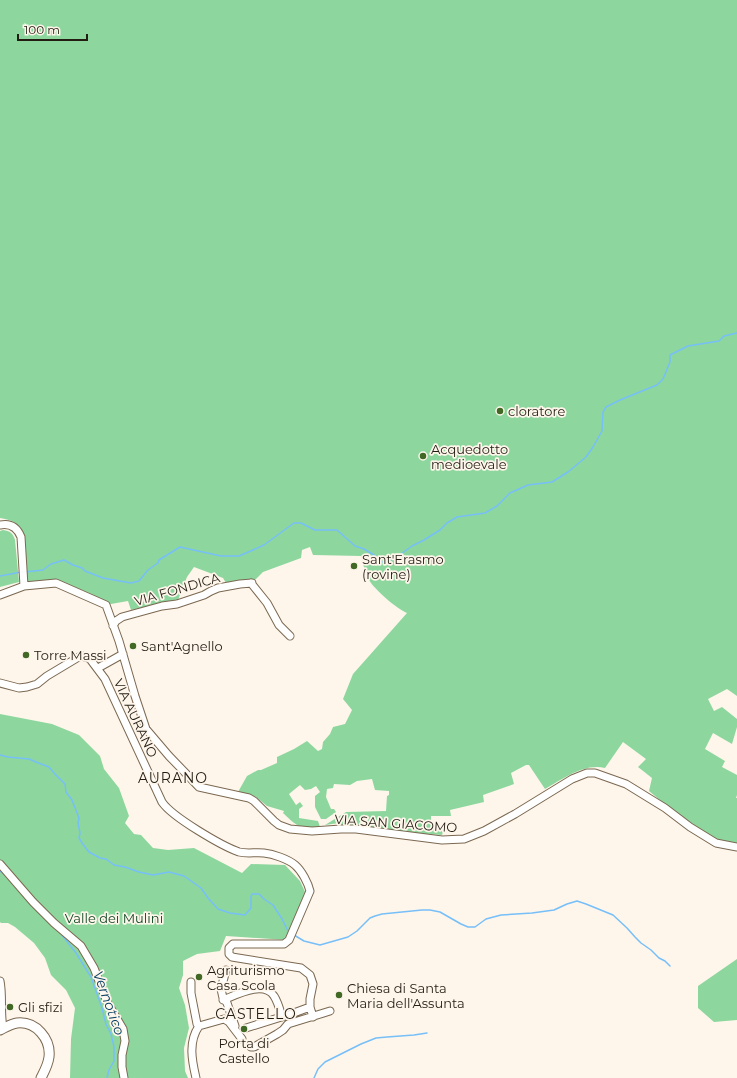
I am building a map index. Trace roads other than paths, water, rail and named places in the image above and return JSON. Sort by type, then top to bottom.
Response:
[{"type":"main road","points":[[2,1029],[9,1025],[25,1023],[33,1025],[42,1033],[49,1048],[49,1057],[41,1078]]},
{"type":"street","points":[[0,525],[10,525],[15,528],[21,536],[23,582]]},
{"type":"street","points":[[0,595],[23,582],[56,583],[106,605],[122,654],[98,668]]},
{"type":"street","name":"VIA FONDICA","points":[[113,626],[116,621],[122,617],[162,606],[177,604],[204,595],[218,588],[251,583],[267,603],[279,625],[290,636]]},
{"type":"street","name":"VIA SAN GIACOMO","points":[[122,654],[146,729],[169,756],[196,785],[249,798],[279,825],[312,831],[341,829],[362,830],[442,840],[464,839],[484,831],[515,814],[572,779],[587,773],[596,773],[626,784],[665,808],[690,827],[716,843],[737,847]]},
{"type":"street","name":"VIA AURANO","points":[[0,683],[19,688],[26,687],[37,684],[47,676],[82,656],[90,659],[105,679],[162,802],[166,807],[190,825],[241,853],[273,854],[295,865],[300,871],[310,891],[289,940],[284,944],[279,945],[233,944],[229,948],[229,954],[232,957],[301,968],[310,974],[313,984],[310,1007]]},
{"type":"street","points":[[0,864],[33,902],[54,923],[82,946],[94,968],[107,1002],[123,1029],[125,1041],[122,1055],[122,1067],[124,1077]]},
{"type":"street","points":[[226,970],[221,989],[223,1000],[227,1003],[233,1025],[242,1039]]},
{"type":"street","points":[[0,981],[0,1012],[2,1029]]},
{"type":"street","points":[[191,982],[191,993],[196,1024],[199,1026]]},
{"type":"street","points":[[223,1000],[251,990],[265,989],[274,994],[282,1017]]},
{"type":"street","points":[[196,1078],[191,1051],[193,1039],[199,1026],[224,1019],[240,1031],[310,1007],[313,1017]]},
{"type":"street","points":[[250,1047],[254,1047],[277,1034],[288,1024],[330,1011]]},
{"type":"waterway","points":[[25,572],[43,570],[51,564],[64,560],[103,578],[131,583],[139,581],[148,570],[158,563],[159,560],[180,547],[221,556],[239,556],[264,545],[294,523],[301,523],[315,530],[337,530],[355,546],[364,549],[382,562],[388,561],[440,530],[447,523],[457,517],[485,513],[497,506],[510,493],[528,485],[552,482],[568,472],[586,457],[593,447],[602,431],[603,412],[606,407],[657,385],[663,379],[670,362],[670,355],[688,346],[719,341],[724,336],[737,333]]},
{"type":"waterway","points":[[0,576],[21,572]]},
{"type":"waterway","points":[[0,755],[29,759],[49,767],[65,784],[66,792],[72,800],[79,818],[79,838],[89,852],[100,858],[106,859],[114,865],[139,872],[153,875],[169,872],[184,876],[201,888],[218,909],[230,913],[245,915],[251,908],[252,894],[259,894],[273,905],[290,932]]},
{"type":"waterway","name":"Vernotico","points":[[0,871],[6,875]]},
{"type":"waterway","points":[[294,935],[304,941],[320,945],[348,937],[357,931],[370,918],[375,916],[422,910],[440,912],[461,924],[468,927],[475,927],[486,919],[501,915],[554,910],[577,901],[613,915],[641,943],[670,966]]},
{"type":"waterway","name":"Vernotico","points":[[32,905],[45,918]]},
{"type":"waterway","name":"Vernotico","points":[[58,930],[76,953],[91,977],[106,1024],[111,1034],[114,1047],[114,1061],[107,1078]]},
{"type":"waterway","points":[[314,1078],[318,1069],[325,1062],[376,1038],[427,1033]]},
{"type":"place","name":"cloratore","points":[[500,411]]},
{"type":"place","name":"Acquedotto medioevale","points":[[423,456]]},
{"type":"place","name":"Sant'Erasmo (rovine)","points":[[354,566]]},
{"type":"place","name":"Sant'Agnello","points":[[133,646]]},
{"type":"place","name":"Torre Massi","points":[[26,655]]},
{"type":"place","name":"Agriturismo Casa Scola","points":[[199,977]]},
{"type":"place","name":"Chiesa di Santa Maria dell'Assunta","points":[[339,995]]},
{"type":"place","name":"Gli sfizi","points":[[10,1007]]},
{"type":"place","name":"Porta di Castello","points":[[244,1029]]},
{"type":"district","name":"AURANO","points":[[173,778]]},
{"type":"district","name":"CASTELLO","points":[[256,1014]]},
{"type":"park label","name":"Valle dei Mulini","points":[[114,918]]}]
